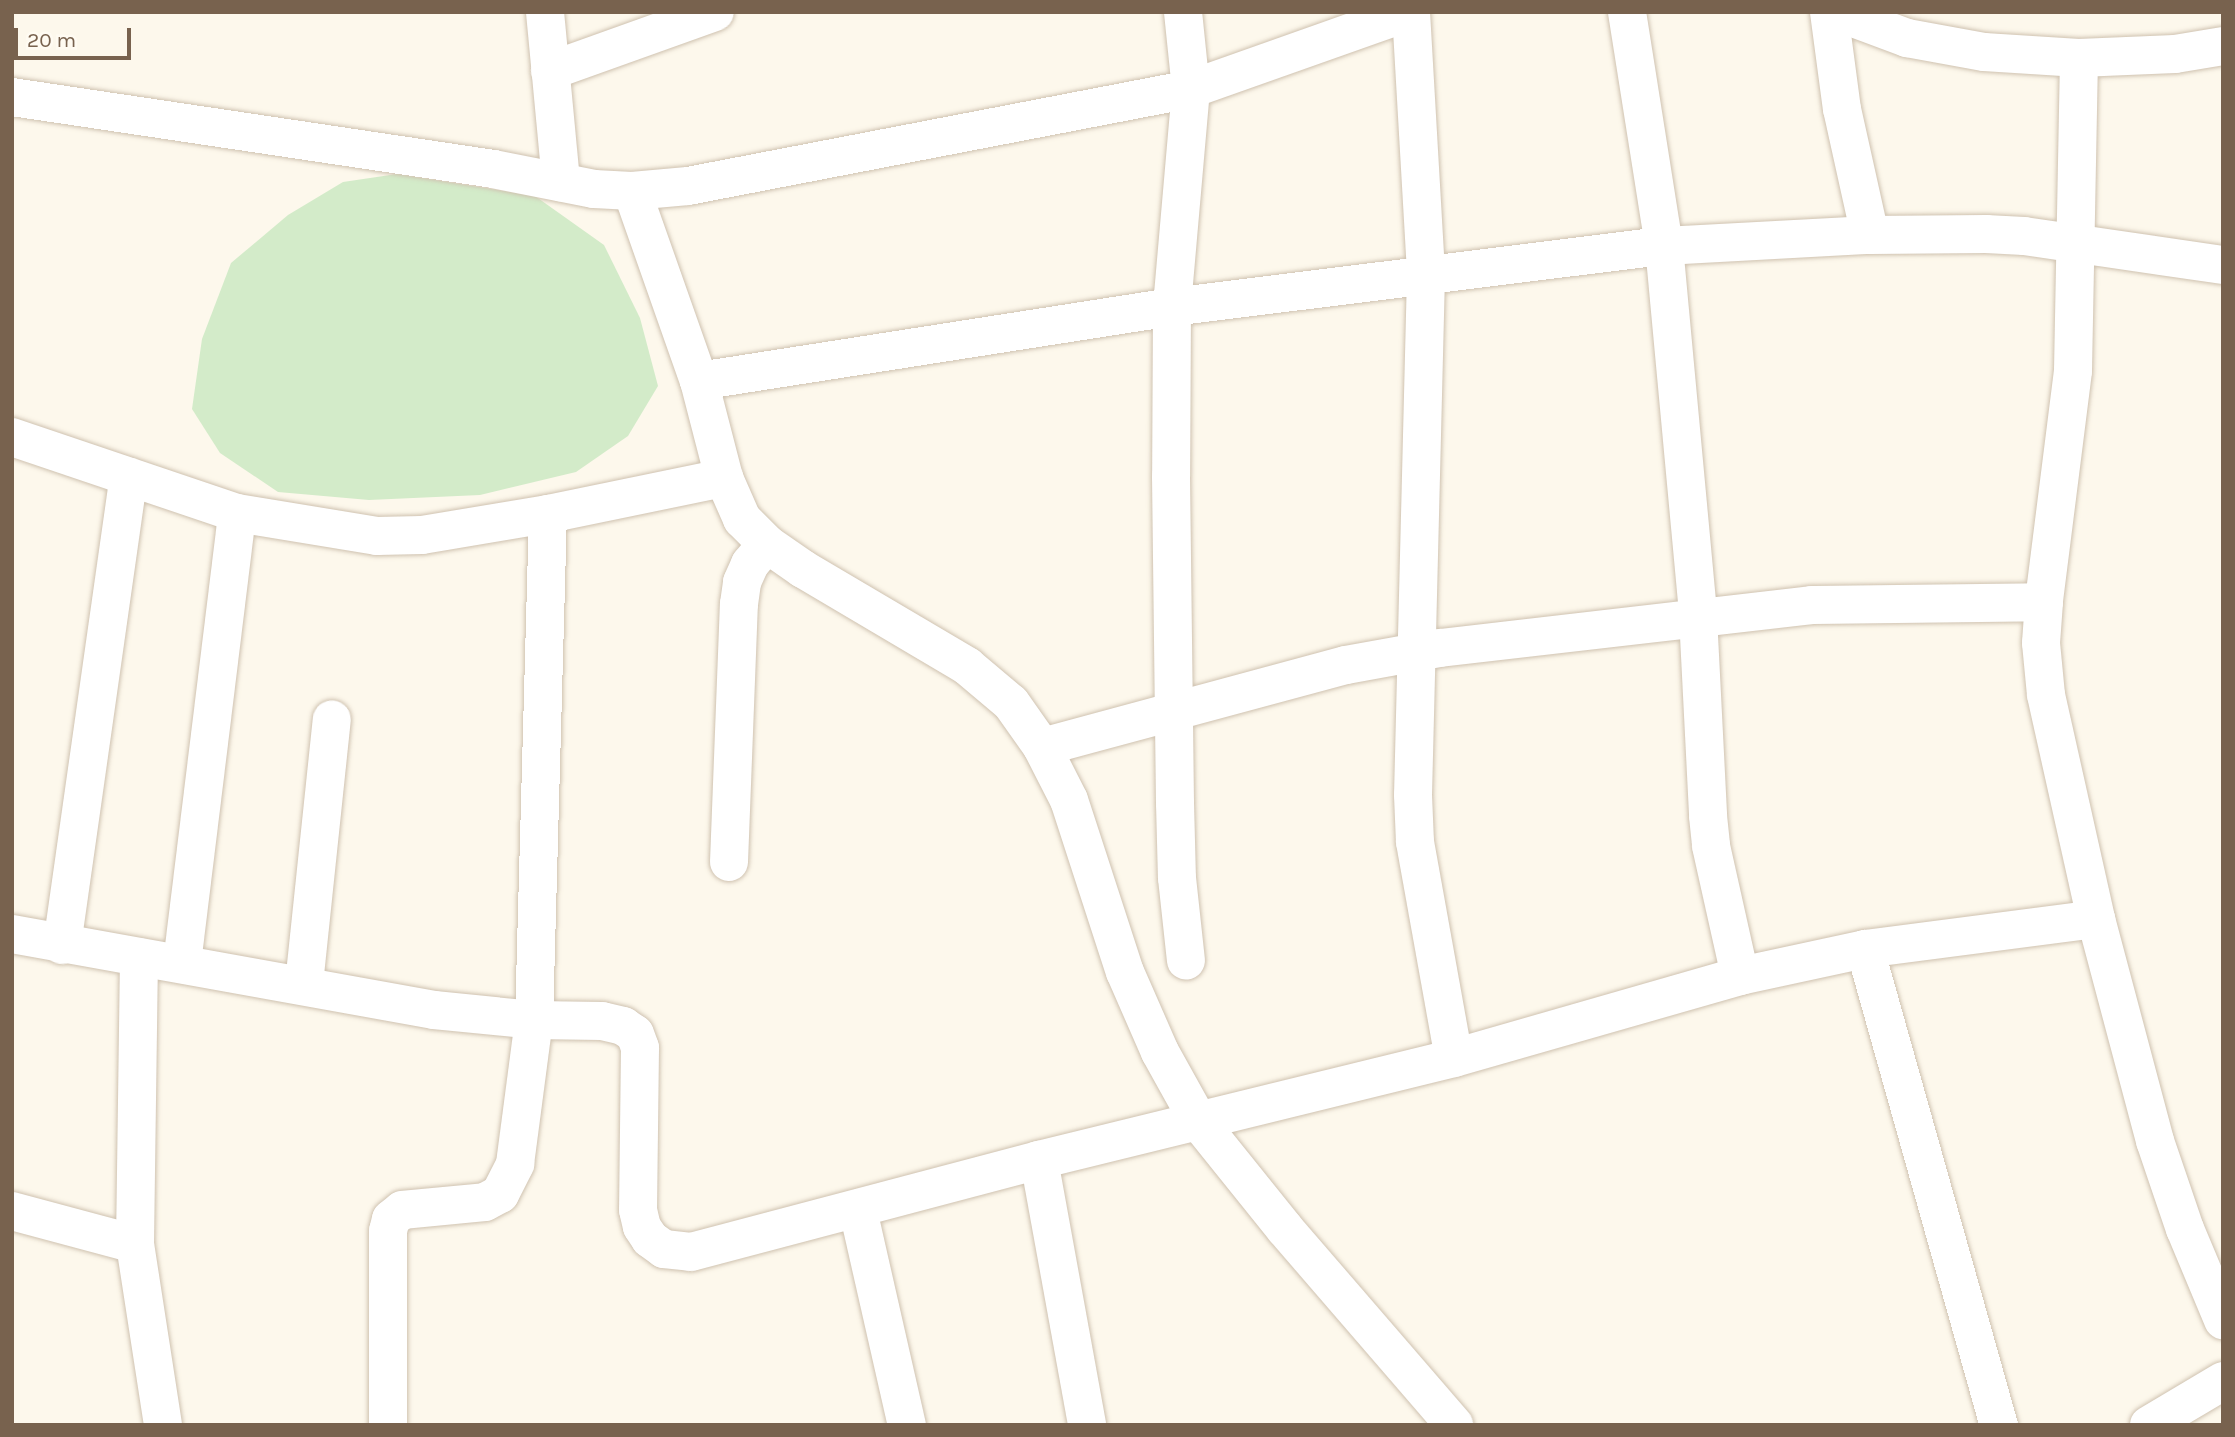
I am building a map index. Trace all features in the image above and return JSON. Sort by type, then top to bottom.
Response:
[{"type":"street","points":[[545,12],[561,182]]},
{"type":"street","points":[[550,71],[715,12]]},
{"type":"street","points":[[1183,12],[1191,89],[1172,307],[1177,878],[1186,961]]},
{"type":"street","points":[[12,97],[594,189],[632,191],[688,186],[1191,89],[1410,12],[1426,275],[1413,795],[1415,842],[1454,1058]]},
{"type":"street","points":[[1627,12],[1664,246],[1698,616],[1711,846],[1740,976]]},
{"type":"street","points":[[1829,12],[1842,108],[1870,235]]},
{"type":"street","points":[[1837,12],[1907,38],[1984,52],[2079,58],[2175,54],[2223,46]]},
{"type":"street","points":[[2079,58],[2073,371],[2044,602],[2041,643],[2046,695],[2096,919],[2169,1183],[2223,1320]]},
{"type":"street","points":[[632,191],[699,381],[724,478],[742,519],[767,544],[803,569],[967,666],[1011,703],[1042,747],[1069,800],[1125,972],[1160,1052],[1199,1122],[1285,1229],[1454,1425]]},
{"type":"street","points":[[699,381],[1172,307],[1664,246],[1870,235],[1986,234],[2223,265]]},
{"type":"street","points":[[12,437],[237,513],[377,536],[422,535],[548,514],[724,478]]},
{"type":"street","points":[[62,945],[129,477]]},
{"type":"street","points":[[182,963],[237,513]]},
{"type":"street","points":[[388,1425],[388,1231],[391,1219],[402,1210],[485,1202],[499,1194],[514,1164],[534,1020],[548,514]]},
{"type":"street","points":[[729,862],[739,604],[742,582],[750,564],[767,544]]},
{"type":"street","points":[[1042,747],[1346,665],[1418,653],[1698,616],[1812,605],[2044,602]]},
{"type":"street","points":[[304,984],[332,719]]},
{"type":"street","points":[[12,934],[62,945],[304,984],[434,1010],[534,1020],[601,1021],[623,1026],[635,1034],[640,1048],[638,1210],[646,1233],[664,1249],[691,1252],[1039,1160],[1454,1058],[1740,976],[1865,949],[2096,919]]},
{"type":"street","points":[[1865,949],[1999,1425]]},
{"type":"street","points":[[139,957],[135,1244],[163,1425]]},
{"type":"street","points":[[1039,1160],[1087,1425]]},
{"type":"street","points":[[858,1210],[907,1425]]},
{"type":"street","points":[[12,1211],[135,1244]]},
{"type":"street","points":[[2149,1425],[2223,1381]]},
{"type":"green space","points":[[397,174],[535,196],[604,245],[640,318],[658,386],[628,436],[576,472],[480,495],[369,500],[278,492],[220,453],[192,409],[202,339],[231,263],[288,215],[343,182]]}]
